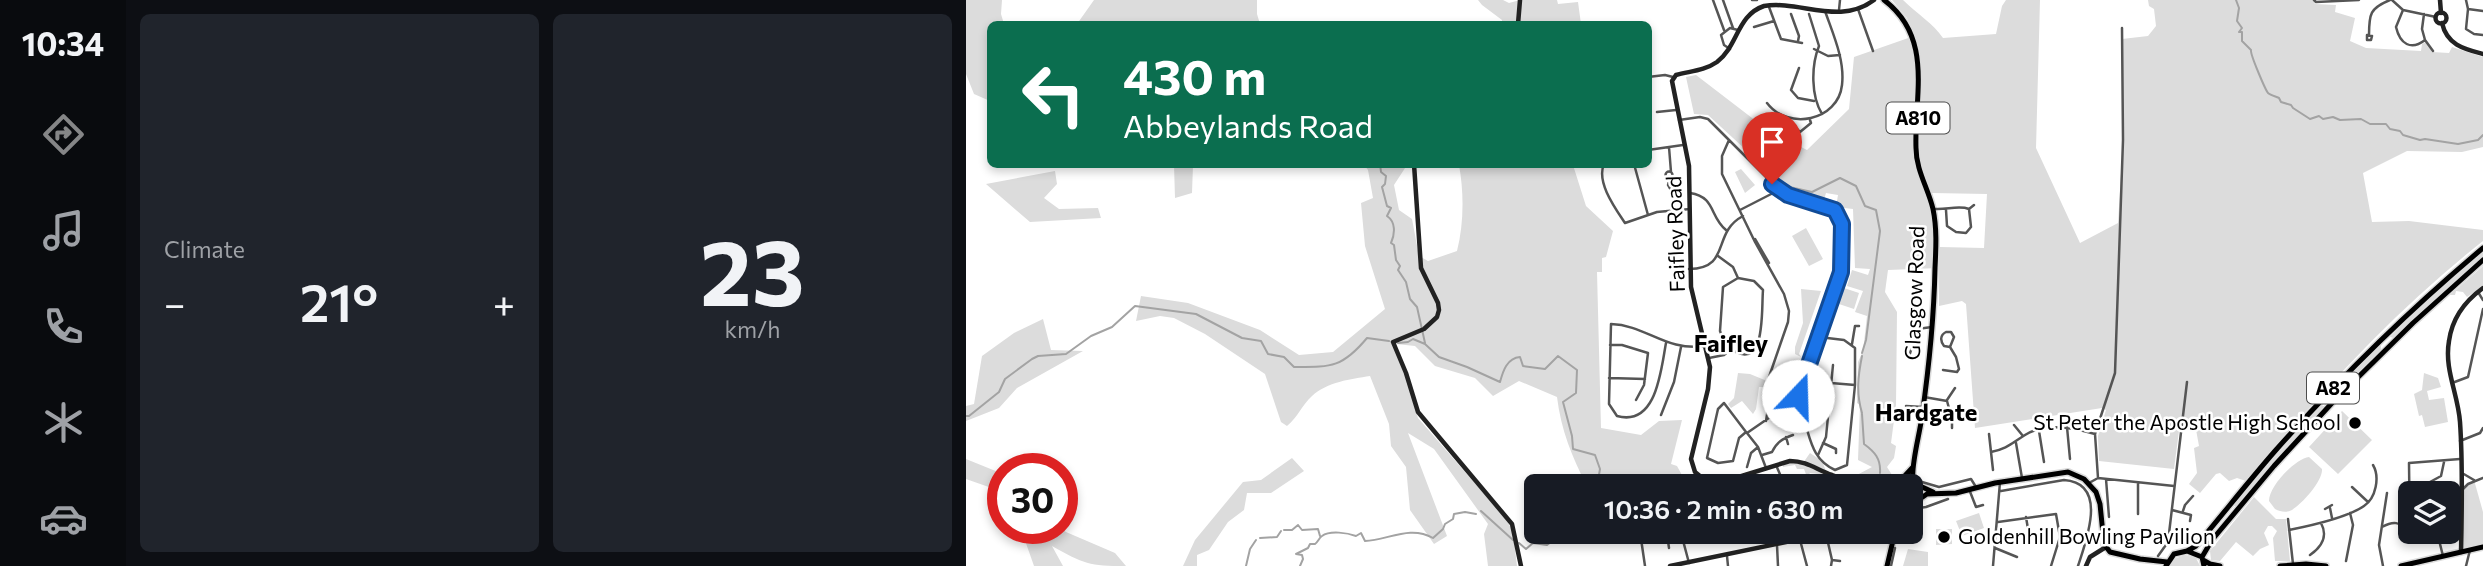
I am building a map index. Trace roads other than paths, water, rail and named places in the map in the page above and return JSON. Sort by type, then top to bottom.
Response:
[{"type":"main road","name":"Glasgow Road","points":[[1887,1],[1907,27],[1917,53],[1919,89],[1916,158],[1933,209],[1936,255],[1931,338],[1913,474]]},
{"type":"main road","name":"A82","points":[[2166,564],[2174,554],[2196,546],[2325,397],[2383,339],[2483,248]]},
{"type":"main road","name":"A82","points":[[2203,561],[2208,545],[2332,403],[2389,345],[2483,260]]},
{"type":"main road","points":[[2383,339],[2389,345]]},
{"type":"main road","points":[[1907,474],[1913,467]]},
{"type":"main road","points":[[1923,495],[1951,494],[2058,472],[2074,474],[2089,483],[2100,504],[2106,547],[2114,554],[2166,564]]},
{"type":"main road","points":[[1923,485],[1936,493]]},
{"type":"main road","points":[[1889,566],[1892,544]]},
{"type":"main road","points":[[2401,566],[2430,562],[2443,556],[2483,547]]},
{"type":"main road","points":[[2187,551],[2203,561],[2220,566]]},
{"type":"main road","points":[[2140,559],[2152,566]]},
{"type":"main road","points":[[2280,566],[2326,566]]},
{"type":"street","points":[[1518,21],[1520,0]]},
{"type":"street","points":[[1713,0],[1724,30]]},
{"type":"street","points":[[1723,0],[1732,28]]},
{"type":"street","points":[[1755,0],[1760,7]]},
{"type":"street","points":[[1808,0],[1808,7]]},
{"type":"street","points":[[1839,10],[1840,0]]},
{"type":"street","points":[[1652,77],[1673,77],[1679,73],[1707,67],[1719,60],[1730,49],[1746,16],[1760,7],[1778,1],[1824,9],[1858,9],[1874,0]]},
{"type":"street","points":[[2314,0],[2323,3],[2359,0]]},
{"type":"street","points":[[2369,35],[2370,15],[2377,5],[2391,0],[2403,10],[2447,17],[2442,23]]},
{"type":"street","points":[[2440,0],[2437,22],[2442,23],[2447,36],[2454,44],[2483,54]]},
{"type":"street","points":[[2466,0],[2466,29],[2483,35]]},
{"type":"street","points":[[1768,5],[1781,40],[1800,42],[1791,15]]},
{"type":"street","points":[[1788,118],[1810,119],[1822,114],[1836,102],[1841,92],[1843,82],[1840,55],[1824,9]]},
{"type":"street","points":[[1858,9],[1873,51]]},
{"type":"street","points":[[2468,9],[2483,11]]},
{"type":"street","points":[[2403,10],[2396,27],[2403,43]]},
{"type":"street","points":[[1809,14],[1819,46],[1815,50],[1814,101],[1822,114]]},
{"type":"street","points":[[2424,14],[2422,29],[2434,51]]},
{"type":"street","points":[[1754,27],[1774,21]]},
{"type":"street","points":[[1730,49],[1721,41],[1721,35],[1724,30],[1732,28],[1739,31]]},
{"type":"street","points":[[2098,478],[2095,435],[2115,373],[2123,140],[2122,28]]},
{"type":"street","points":[[2403,43],[2416,46],[2426,40]]},
{"type":"street","points":[[2397,48],[2403,43]]},
{"type":"street","points":[[1815,50],[1828,57],[1840,55]]},
{"type":"street","points":[[1793,69],[1798,70],[1788,90],[1798,99],[1814,101]]},
{"type":"street","name":"Faifley Road","points":[[1673,77],[1676,110],[1689,166],[1691,288],[1709,358],[1709,386],[1691,459],[1697,474]]},
{"type":"street","points":[[1767,103],[1771,109],[1788,118],[1800,132],[1811,123],[1810,119]]},
{"type":"street","points":[[1657,112],[1676,110]]},
{"type":"street","points":[[1678,120],[1705,118],[1779,190],[1830,208],[1838,213],[1842,224],[1841,272],[1801,388],[1792,402],[1766,421],[1747,433],[1739,438],[1732,461],[1718,463],[1707,458],[1718,409],[1724,403],[1747,433],[1758,447],[1766,468]]},
{"type":"street","points":[[1729,140],[1722,156],[1722,174],[1769,262],[1790,311],[1769,377],[1773,399],[1779,412]]},
{"type":"street","points":[[1652,149],[1685,145]]},
{"type":"street","points":[[1669,146],[1673,175],[1670,178]]},
{"type":"street","points":[[1413,168],[1422,268],[1439,306],[1437,317],[1422,330],[1394,342],[1418,412],[1508,516],[1516,534],[1521,566]]},
{"type":"street","points":[[1603,168],[1602,174],[1609,199],[1625,223],[1648,215],[1690,209]]},
{"type":"street","points":[[1635,168],[1648,215]]},
{"type":"street","points":[[1740,210],[1779,190]]},
{"type":"street","points":[[1690,193],[1706,198],[1721,226],[1726,230]]},
{"type":"street","points":[[1969,209],[1974,205]]},
{"type":"street","points":[[1933,209],[1969,209]]},
{"type":"street","points":[[1946,210],[1947,226],[1956,232],[1966,233],[1971,227],[1969,209]]},
{"type":"street","points":[[1689,269],[1707,267],[1718,256],[1726,230],[1732,222],[1743,216]]},
{"type":"street","points":[[1718,256],[1733,267],[1738,278]]},
{"type":"street","points":[[1738,278],[1754,281],[1763,290],[1760,338],[1757,348],[1750,354],[1730,350],[1720,331],[1723,291],[1726,284],[1738,278]]},
{"type":"street","points":[[2461,552],[2460,419],[2447,360],[2452,326],[2470,297],[2483,288]]},
{"type":"street","points":[[2478,292],[2483,300]]},
{"type":"street","points":[[2452,383],[2468,377],[2483,309]]},
{"type":"street","points":[[1666,343],[1657,389],[1648,407],[1639,415],[1625,418],[1613,412],[1609,404],[1611,324],[1633,328],[1681,347],[1705,346]]},
{"type":"street","points":[[1792,402],[1799,410],[1811,445],[1830,468],[1835,470],[1847,465],[1855,385],[1856,356],[1852,344],[1855,326],[1859,326]]},
{"type":"street","points":[[1909,357],[1917,328],[1932,327]]},
{"type":"street","points":[[1943,370],[1956,372],[1959,369],[1950,347],[1944,346],[1941,339],[1944,333],[1952,333],[1953,344],[1950,347]]},
{"type":"street","points":[[1819,337],[1844,340],[1852,344]]},
{"type":"street","points":[[1931,338],[1941,339]]},
{"type":"street","points":[[1610,345],[1622,345],[1648,353],[1645,379],[1636,400]]},
{"type":"street","points":[[1661,415],[1674,382],[1681,347]]},
{"type":"street","points":[[1709,358],[1724,355],[1730,350]]},
{"type":"street","points":[[1818,454],[1826,437],[1833,365]]},
{"type":"street","points":[[1609,378],[1645,379]]},
{"type":"street","points":[[2158,556],[2168,542],[2188,382]]},
{"type":"street","points":[[1831,383],[1855,385]]},
{"type":"street","points":[[1952,428],[1947,401],[1955,388]]},
{"type":"street","points":[[1635,391],[1640,394]]},
{"type":"street","points":[[1924,397],[1947,401]]},
{"type":"street","points":[[2325,397],[2332,403]]},
{"type":"street","points":[[1766,421],[1769,402],[1773,399]]},
{"type":"street","points":[[1809,400],[1829,403]]},
{"type":"street","points":[[1906,406],[1923,407]]},
{"type":"street","points":[[2014,425],[2023,436]]},
{"type":"street","points":[[1991,452],[2006,449],[2023,436],[2039,431],[2067,427],[2095,435]]},
{"type":"street","points":[[2067,427],[2070,459]]},
{"type":"street","points":[[2460,441],[2480,433],[2483,428]]},
{"type":"street","points":[[2039,431],[2045,463]]},
{"type":"street","points":[[1989,434],[1993,470]]},
{"type":"street","points":[[1762,455],[1772,452],[1776,443],[1793,435]]},
{"type":"street","points":[[1786,438],[1788,444]]},
{"type":"street","points":[[2016,442],[2022,478]]},
{"type":"street","points":[[1823,443],[1836,449],[1836,453]]},
{"type":"street","points":[[1747,467],[1751,453],[1758,447]]},
{"type":"street","points":[[2409,481],[2409,463],[2460,458]]},
{"type":"street","name":"Faifley Road","points":[[1749,474],[1790,461],[1814,465],[1828,474]]},
{"type":"street","points":[[2432,481],[2441,476],[2444,461]]},
{"type":"street","points":[[1776,465],[1780,474]]},
{"type":"street","points":[[2289,530],[2350,512],[2369,502],[2377,475],[2373,465]]},
{"type":"street","points":[[2058,472],[2059,481]]},
{"type":"street","points":[[2462,473],[2474,480]]},
{"type":"street","points":[[2089,483],[2098,478],[2175,486]]},
{"type":"street","points":[[2462,490],[2474,480],[2483,478]]},
{"type":"street","points":[[1923,484],[1934,487],[1972,479],[1976,487]]},
{"type":"street","points":[[2106,479],[2109,517]]},
{"type":"street","points":[[2001,491],[2068,480],[2086,491],[2091,523],[2078,566]]},
{"type":"street","points":[[1993,566],[2000,482]]},
{"type":"street","points":[[2138,483],[2138,514]]},
{"type":"street","points":[[2352,488],[2369,502]]},
{"type":"street","points":[[1969,489],[1976,507]]},
{"type":"street","points":[[1935,505],[1936,493]]},
{"type":"street","points":[[2383,566],[2379,545],[2387,493]]},
{"type":"street","points":[[2183,511],[2193,496]]},
{"type":"street","points":[[1923,504],[1935,505],[1948,499]]},
{"type":"street","points":[[1971,509],[1983,505]]},
{"type":"street","points":[[2228,507],[2235,512]]},
{"type":"street","points":[[2329,507],[2332,518]]},
{"type":"street","points":[[2172,510],[2191,515]]},
{"type":"street","points":[[2190,521],[2195,512]]},
{"type":"street","points":[[2346,561],[2353,525],[2350,512]]},
{"type":"street","points":[[1998,522],[2053,513],[2057,515],[2060,537],[2051,566]]},
{"type":"street","points":[[2026,517],[2029,535]]},
{"type":"street","points":[[2288,519],[2293,565]]},
{"type":"street","points":[[2310,555],[2323,542],[2325,533],[2320,521]]},
{"type":"street","points":[[2382,527],[2391,522],[2398,524]]},
{"type":"street","points":[[1641,544],[1644,566]]},
{"type":"street","points":[[1668,544],[1669,548]]},
{"type":"street","points":[[1684,544],[1689,563]]},
{"type":"street","points":[[1670,566],[1782,544]]},
{"type":"street","points":[[1801,544],[1807,566]]},
{"type":"street","points":[[1828,544],[1831,566]]},
{"type":"street","points":[[2440,544],[2443,556]]},
{"type":"street","points":[[1777,545],[1778,566]]},
{"type":"street","points":[[2086,566],[2090,557],[2106,547]]},
{"type":"street","points":[[1889,566],[1895,548]]},
{"type":"street","points":[[1995,548],[2017,557]]},
{"type":"street","points":[[2466,566],[2470,550]]},
{"type":"street","points":[[1727,556],[1728,566]]},
{"type":"street","points":[[1832,560],[1840,561]]},
{"type":"waterway","points":[[2236,0],[2242,41],[2251,50],[2268,93],[2310,119],[2319,116],[2323,119],[2361,119],[2370,124],[2386,124],[2390,129],[2420,140],[2458,144],[2478,140],[2483,135]]},
{"type":"waterway","points":[[1745,143],[1785,186],[1812,192],[1840,178],[1856,186],[1865,206],[1876,210],[1880,231],[1862,353]]},
{"type":"waterway","points":[[1380,168],[1386,176],[1382,187],[1387,206],[1391,208],[1387,216],[1394,228],[1391,243],[1400,266],[1398,270],[1406,282],[1410,299],[1417,307],[1425,343]]},
{"type":"waterway","points":[[966,416],[999,392],[1005,379],[1032,359],[1066,354],[1091,336],[1112,327],[1135,306],[1196,314],[1242,338],[1261,341],[1268,354],[1284,357],[1294,367],[1335,364],[1350,355],[1367,338],[1389,341]]},
{"type":"waterway","points":[[1398,343],[1413,339],[1425,344],[1439,357],[1500,382],[1506,366],[1516,358],[1520,357],[1523,366],[1545,369],[1558,356],[1577,370],[1576,393],[1563,402],[1573,449],[1595,455],[1599,474]]},
{"type":"waterway","points":[[1862,356],[1858,384],[1862,413]]},
{"type":"waterway","points":[[1862,414],[1864,444],[1877,456],[1880,473]]},
{"type":"waterway","points":[[1481,511],[1513,540]]},
{"type":"waterway","points":[[1300,566],[1302,555],[1296,554],[1310,544],[1315,544],[1325,534],[1356,536],[1361,533],[1365,541],[1407,533],[1424,534],[1433,538],[1453,519],[1454,514],[1476,514]]},
{"type":"waterway","points":[[1284,530],[1292,530],[1298,525],[1302,530],[1318,529],[1320,536]]},
{"type":"waterway","points":[[1260,538],[1277,537],[1281,531]]},
{"type":"waterway","points":[[1246,566],[1250,549],[1256,540]]},
{"type":"waterway","points":[[1519,543],[1526,549],[1532,544]]},
{"type":"waterway","points":[[1540,544],[1548,544]]},
{"type":"place","name":"St Peter the Apostle High School","points":[[2355,423]]},
{"type":"place","name":"Goldenhill Bowling Pavilion","points":[[1944,537]]},
{"type":"district","name":"Faifley","points":[[1731,344]]},
{"type":"district","name":"Hardgate","points":[[1926,413]]}]
